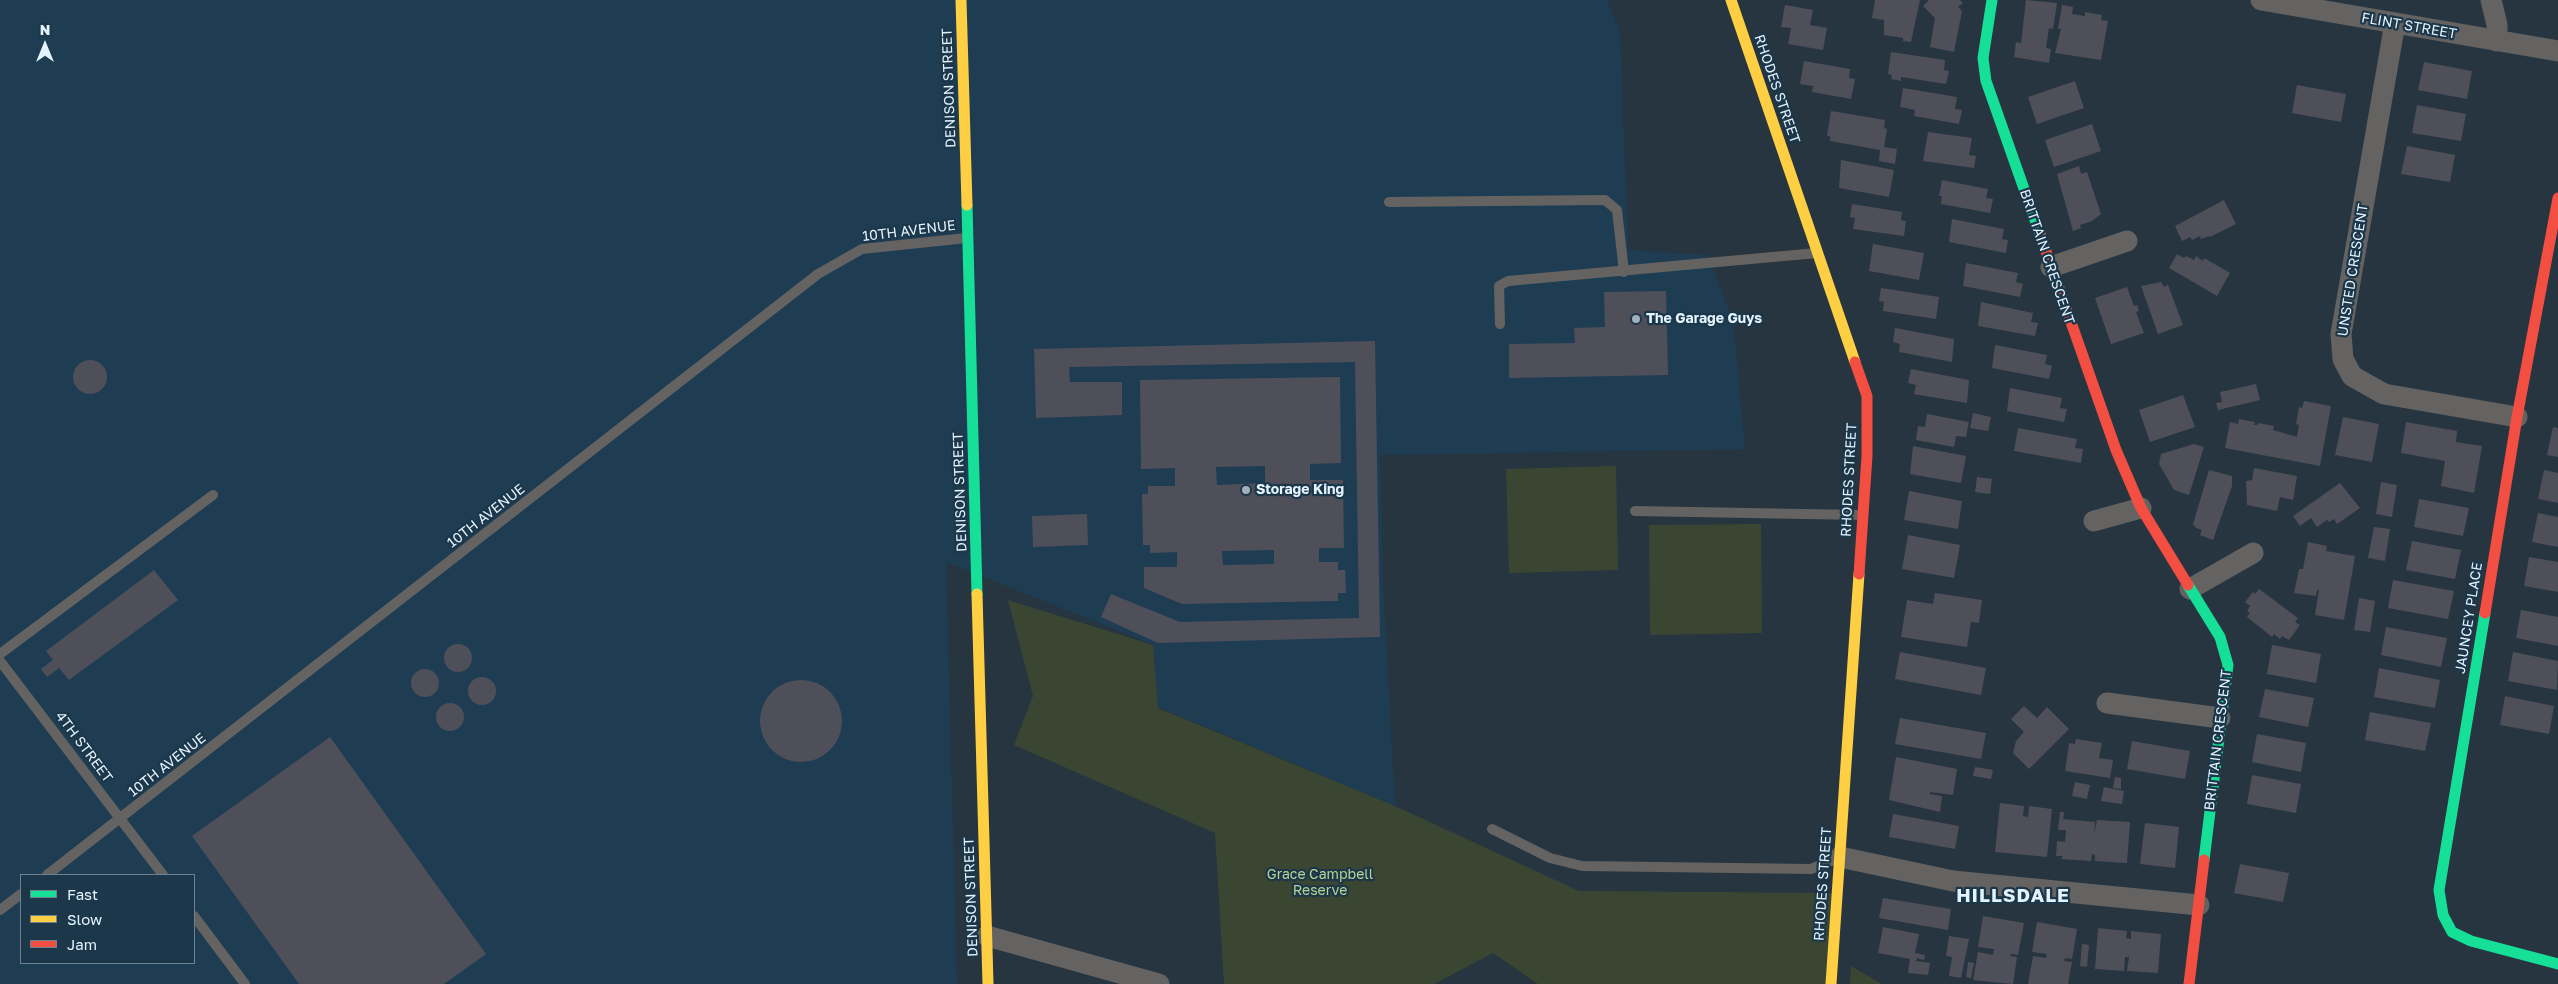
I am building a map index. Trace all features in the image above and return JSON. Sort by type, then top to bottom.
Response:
[{"type":"street","name":"DENISON STREET","points":[[961,0],[988,984]]},
{"type":"street","name":"RHODES STREET","points":[[1731,0],[1867,396],[1867,456],[1831,984]]},
{"type":"street","name":"BRITTAIN CRESCENT","points":[[1992,0],[1982,58],[1983,70],[2116,450],[2141,508],[2220,637],[2228,664],[2188,984]]},
{"type":"street","name":"FLINT STREET","points":[[2261,0],[2558,51]]},
{"type":"street","points":[[2491,0],[2496,18],[2497,41]]},
{"type":"street","name":"UNSTED CRESCENT","points":[[2395,23],[2341,334],[2343,359],[2352,376],[2384,394],[2517,418]]},
{"type":"street","name":"JAUNCEY PLACE","points":[[2558,198],[2517,418],[2439,890],[2443,915],[2452,932],[2471,941],[2558,964]]},
{"type":"street","points":[[2051,267],[2127,241]]},
{"type":"street","points":[[2094,521],[2141,508]]},
{"type":"street","points":[[2190,589],[2253,553]]},
{"type":"street","points":[[2107,703],[2220,718]]},
{"type":"street","points":[[1840,857],[1953,881],[2199,905]]},
{"type":"street","points":[[987,936],[1159,984]]},
{"type":"lane","points":[[1389,202],[1605,200],[1617,210],[1624,272]]},
{"type":"lane","name":"10TH AVENUE","points":[[48,874],[818,274],[862,249],[968,238]]},
{"type":"lane","points":[[1500,324],[1499,286],[1503,283],[1818,252]]},
{"type":"lane","points":[[0,654],[213,495]]},
{"type":"lane","points":[[1635,511],[1863,515]]},
{"type":"lane","name":"4TH STREET","points":[[0,661],[162,874]]},
{"type":"lane","points":[[1492,829],[1550,858],[1582,866],[1811,869],[1840,857]]},
{"type":"lane","points":[[0,910],[20,895]]},
{"type":"lane","points":[[195,917],[245,984]]},
{"type":"shaded area","points":[[0,0],[1607,0],[1620,31],[1628,250],[1707,255],[1733,320],[1745,449],[1380,455],[1383,583],[1395,806],[1158,707],[1152,644],[946,562],[957,984],[0,984]]},
{"type":"green space","points":[[1616,466],[1618,570],[1509,573],[1506,469]]},
{"type":"green space","points":[[1761,524],[1762,633],[1650,635],[1649,525]]},
{"type":"green space","name":"Grace Campbell Reserve","points":[[1008,600],[1153,645],[1158,708],[1395,806],[1579,891],[1836,893],[1831,984],[1538,984],[1493,953],[1434,984],[1224,984],[1215,833],[1014,745],[1033,696]]},
{"type":"green space","points":[[1851,966],[1861,972],[1882,984],[1850,984]]},
{"type":"building","points":[[1875,0],[1920,0],[1911,42],[1903,41],[1903,38],[1884,35],[1884,20],[1872,18]]},
{"type":"building","points":[[1929,0],[1960,0],[1963,3],[1958,7],[1962,11],[1954,52],[1930,47],[1935,18],[1923,6]]},
{"type":"building","points":[[2026,0],[2057,3],[2053,29],[2049,28],[2046,48],[2051,49],[2049,63],[2014,57],[2016,42],[2021,43]]},
{"type":"building","points":[[1785,5],[1813,10],[1810,25],[1827,28],[1823,50],[1788,44],[1791,28],[1781,27]]},
{"type":"building","points":[[2062,5],[2073,7],[2072,14],[2085,16],[2085,12],[2102,15],[2101,20],[2108,21],[2101,60],[2055,53],[2061,29],[2058,29]]},
{"type":"building","points":[[1891,52],[1945,60],[1944,70],[1949,71],[1946,84],[1901,77],[1901,81],[1891,79],[1892,75],[1888,74]]},
{"type":"building","points":[[1804,61],[1850,69],[1849,78],[1855,79],[1851,99],[1812,92],[1813,86],[1800,84]]},
{"type":"building","points":[[2424,62],[2472,71],[2467,99],[2418,90]]},
{"type":"building","points":[[2075,81],[2084,108],[2037,124],[2028,97]]},
{"type":"building","points":[[2297,85],[2346,94],[2341,122],[2292,113]]},
{"type":"building","points":[[1903,88],[1957,97],[1955,109],[1962,110],[1959,124],[1914,116],[1915,110],[1900,107]]},
{"type":"building","points":[[2417,105],[2466,114],[2461,141],[2412,133]]},
{"type":"building","points":[[1831,111],[1885,120],[1884,128],[1887,129],[1884,147],[1897,149],[1895,164],[1879,161],[1880,150],[1830,141],[1830,136],[1827,136]]},
{"type":"building","points":[[2092,124],[2101,151],[2054,167],[2045,140]]},
{"type":"building","points":[[1928,132],[1972,138],[1969,155],[1976,156],[1974,168],[1923,161]]},
{"type":"building","points":[[2407,146],[2455,155],[2450,182],[2401,174]]},
{"type":"building","points":[[1841,160],[1894,170],[1889,197],[1839,188]]},
{"type":"building","points":[[2079,166],[2081,174],[2087,172],[2101,214],[2092,221],[2080,225],[2081,228],[2073,231],[2057,174]]},
{"type":"building","points":[[1942,180],[1988,189],[1986,198],[1993,199],[1990,213],[1941,204],[1942,196],[1939,196]]},
{"type":"building","points":[[2224,200],[2236,224],[2210,237],[2201,239],[2200,236],[2192,240],[2190,237],[2182,241],[2175,226]]},
{"type":"building","points":[[1852,204],[1902,212],[1901,220],[1906,221],[1904,236],[1853,229],[1855,218],[1850,217]]},
{"type":"building","points":[[1952,219],[2004,229],[2002,239],[2008,240],[2006,253],[1949,242]]},
{"type":"building","points":[[1873,244],[1924,253],[1919,280],[1869,271]]},
{"type":"building","points":[[2177,254],[2194,260],[2196,256],[2203,261],[2204,258],[2230,273],[2217,296],[2169,268]]},
{"type":"building","points":[[1966,263],[2018,273],[2016,282],[2023,284],[2020,297],[1963,286]]},
{"type":"building","points":[[2161,282],[2164,287],[2168,285],[2183,325],[2158,334],[2141,286]]},
{"type":"building","points":[[2127,287],[2134,306],[2137,305],[2139,311],[2136,312],[2144,333],[2111,344],[2095,298]]},
{"type":"building","points":[[1881,288],[1939,297],[1936,319],[1883,311],[1884,302],[1879,301]]},
{"type":"building","points":[[1666,291],[1668,375],[1509,378],[1509,344],[1575,343],[1574,328],[1605,327],[1604,292]]},
{"type":"building","points":[[1981,302],[2033,313],[2031,322],[2038,323],[2035,336],[1978,326]]},
{"type":"building","points":[[1895,328],[1954,339],[1952,362],[1899,352],[1900,344],[1893,342]]},
{"type":"building","name":"Storage King","points":[[1375,341],[1380,637],[1158,643],[1101,617],[1111,594],[1180,622],[1359,618],[1355,362],[1069,367],[1070,382],[1122,382],[1122,415],[1036,418],[1034,349]]},
{"type":"building","points":[[1995,345],[2047,355],[2045,364],[2052,366],[2049,379],[1992,368]]},
{"type":"building","points":[[90,360],[102,365],[107,377],[102,389],[90,394],[78,389],[73,377],[78,365]]},
{"type":"building","points":[[1911,369],[1969,380],[1967,403],[1914,394],[1916,385],[1908,383]]},
{"type":"building","name":"Storage King","points":[[1340,377],[1341,463],[1310,464],[1310,480],[1343,480],[1344,548],[1319,548],[1319,562],[1338,562],[1338,570],[1345,570],[1346,593],[1338,593],[1338,601],[1182,604],[1144,588],[1144,567],[1177,567],[1177,552],[1150,553],[1150,545],[1143,545],[1142,494],[1148,494],[1148,486],[1175,486],[1175,468],[1141,469],[1140,380]],"holes":[[[1265,466],[1265,483],[1217,485],[1216,467]],[[1274,550],[1274,564],[1223,565],[1222,551]]]},
{"type":"building","points":[[2256,384],[2260,400],[2218,410],[2216,403],[2222,402],[2220,392]]},
{"type":"building","points":[[2010,388],[2062,398],[2060,408],[2067,409],[2064,422],[2007,411]]},
{"type":"building","points":[[2183,395],[2195,427],[2150,442],[2139,410]]},
{"type":"building","points":[[2304,401],[2331,406],[2320,466],[2225,448],[2230,422],[2238,424],[2239,419],[2255,422],[2254,425],[2258,423],[2274,426],[2273,430],[2297,437],[2299,425],[2296,424],[2299,407],[2302,408]]},
{"type":"building","points":[[1973,413],[1991,417],[1988,431],[1970,428]]},
{"type":"building","points":[[1927,414],[1969,422],[1966,437],[1956,436],[1954,447],[1916,440],[1918,426],[1925,427]]},
{"type":"building","points":[[2343,417],[2379,424],[2372,462],[2335,455]]},
{"type":"building","points":[[2406,422],[2457,431],[2456,442],[2482,446],[2474,493],[2441,486],[2445,461],[2401,453]]},
{"type":"building","points":[[2553,427],[2558,428],[2558,457],[2547,455]]},
{"type":"building","points":[[2018,428],[2077,439],[2075,448],[2083,449],[2081,463],[2014,451]]},
{"type":"building","points":[[2194,444],[2204,447],[2189,495],[2174,490],[2159,464],[2161,454]]},
{"type":"building","points":[[1913,446],[1966,456],[1961,483],[1910,474]]},
{"type":"building","points":[[2254,468],[2297,476],[2293,500],[2280,497],[2277,511],[2247,505],[2246,481],[2252,480]]},
{"type":"building","points":[[2209,470],[2232,476],[2232,486],[2213,540],[2200,535],[2202,530],[2196,528],[2193,524]]},
{"type":"building","points":[[2544,470],[2558,473],[2558,503],[2538,499]]},
{"type":"building","points":[[1977,477],[1992,479],[1990,494],[1975,492]]},
{"type":"building","points":[[2381,482],[2397,485],[2392,517],[2376,514]]},
{"type":"building","points":[[2340,483],[2360,508],[2337,524],[2334,519],[2329,522],[2327,520],[2317,527],[2311,518],[2300,526],[2293,516]]},
{"type":"building","points":[[1909,491],[1962,501],[1958,529],[1904,520]]},
{"type":"building","points":[[2419,499],[2469,508],[2463,536],[2414,527]]},
{"type":"building","points":[[2538,513],[2558,517],[2558,547],[2532,542]]},
{"type":"building","points":[[1087,514],[1088,545],[1033,547],[1032,516]]},
{"type":"building","points":[[2374,527],[2390,529],[2385,561],[2368,558]]},
{"type":"building","points":[[1908,535],[1960,545],[1954,578],[1902,569]]},
{"type":"building","points":[[2412,541],[2461,550],[2455,579],[2406,570]]},
{"type":"building","points":[[2308,542],[2327,546],[2326,551],[2355,556],[2344,620],[2315,615],[2319,590],[2317,590],[2316,596],[2294,593],[2299,569],[2303,569]]},
{"type":"building","points":[[2529,557],[2558,562],[2558,592],[2524,586]]},
{"type":"building","points":[[154,570],[178,600],[69,680],[59,668],[47,677],[41,669],[53,660],[46,651]]},
{"type":"building","points":[[2393,580],[2454,591],[2448,619],[2388,608]]},
{"type":"building","points":[[2259,589],[2298,618],[2295,622],[2300,625],[2289,640],[2282,636],[2280,639],[2274,634],[2272,637],[2247,617],[2250,613],[2247,611],[2250,606],[2245,602],[2253,592],[2255,594]]},
{"type":"building","points":[[1935,593],[1982,600],[1979,623],[1971,622],[1967,647],[1901,637],[1907,600],[1933,604]]},
{"type":"building","points":[[2359,598],[2375,601],[2370,632],[2354,630]]},
{"type":"building","points":[[2521,610],[2558,617],[2558,646],[2516,638]]},
{"type":"building","points":[[2386,627],[2447,638],[2441,667],[2381,655]]},
{"type":"building","points":[[458,644],[468,648],[472,658],[468,668],[458,672],[448,668],[444,658],[448,648]]},
{"type":"building","points":[[2272,645],[2321,654],[2316,683],[2267,674]]},
{"type":"building","points":[[1900,652],[1986,668],[1981,695],[1895,679]]},
{"type":"building","points":[[2513,652],[2558,661],[2557,690],[2508,681]]},
{"type":"building","points":[[2379,668],[2440,680],[2435,708],[2374,697]]},
{"type":"building","points":[[425,669],[435,673],[439,683],[435,693],[425,697],[415,693],[411,683],[415,673]]},
{"type":"building","points":[[482,677],[492,681],[496,691],[492,701],[482,705],[472,701],[468,691],[472,681]]},
{"type":"building","points":[[801,680],[817,683],[830,692],[839,705],[842,721],[839,737],[830,750],[817,759],[801,762],[785,759],[772,750],[763,737],[760,721],[763,705],[772,692],[785,683]]},
{"type":"building","points":[[2265,689],[2314,698],[2308,727],[2259,717]]},
{"type":"building","points":[[2505,696],[2554,706],[2549,734],[2500,725]]},
{"type":"building","points":[[450,703],[460,707],[464,717],[460,727],[450,731],[440,727],[436,717],[440,707]]},
{"type":"building","points":[[2024,706],[2037,718],[2047,707],[2069,729],[2029,769],[2013,753],[2016,741],[2024,732],[2011,719]]},
{"type":"building","points":[[2370,712],[2431,723],[2425,751],[2365,740]]},
{"type":"building","points":[[1900,718],[1986,733],[1981,759],[1895,744]]},
{"type":"building","points":[[2257,734],[2306,743],[2301,772],[2252,762]]},
{"type":"building","points":[[330,737],[486,954],[444,984],[299,984],[192,836]]},
{"type":"building","points":[[2076,739],[2102,743],[2099,758],[2113,760],[2110,778],[2065,771],[2069,743],[2075,744]]},
{"type":"building","points":[[2132,741],[2190,751],[2185,779],[2127,769]]},
{"type":"building","points":[[1896,757],[1957,769],[1953,795],[1930,792],[1930,794],[1942,796],[1940,812],[1889,800]]},
{"type":"building","points":[[1975,767],[1993,770],[1991,779],[1973,776]]},
{"type":"building","points":[[2252,775],[2301,784],[2296,813],[2247,804]]},
{"type":"building","points":[[2115,777],[2121,778],[2121,789],[2113,788]]},
{"type":"building","points":[[2075,782],[2090,785],[2087,799],[2072,796]]},
{"type":"building","points":[[2104,787],[2124,791],[2122,804],[2101,801]]},
{"type":"building","points":[[2000,803],[2024,806],[2023,816],[2028,817],[2029,806],[2052,809],[2047,857],[1995,852]]},
{"type":"building","points":[[2060,812],[2064,812],[2063,819],[2095,822],[2094,834],[2097,820],[2130,822],[2127,863],[2095,861],[2095,855],[2092,854],[2091,861],[2061,859],[2063,856],[2056,856],[2057,841],[2065,842],[2066,830],[2058,830]]},
{"type":"building","points":[[1893,814],[1959,826],[1955,849],[1889,837]]},
{"type":"building","points":[[2145,823],[2179,827],[2175,868],[2140,864]]},
{"type":"building","points":[[2240,864],[2289,873],[2283,902],[2234,893]]},
{"type":"building","points":[[1883,898],[1951,909],[1948,930],[1879,918]]},
{"type":"building","points":[[1983,916],[2024,923],[2018,955],[2011,954],[2010,956],[2017,957],[2013,984],[1973,980],[1978,952],[1993,955],[1994,949],[1978,947]]},
{"type":"building","points":[[2037,922],[2077,929],[2072,959],[2065,958],[2064,961],[2072,962],[2068,984],[2028,984],[2033,956],[2046,958],[2047,954],[2032,952]]},
{"type":"building","points":[[1883,927],[1919,934],[1915,953],[1925,955],[1924,960],[1917,958],[1916,961],[1930,963],[1928,975],[1908,973],[1910,959],[1878,953]]},
{"type":"building","points":[[2098,928],[2127,931],[2126,938],[2131,939],[2131,931],[2161,934],[2158,973],[2127,971],[2129,957],[2125,957],[2124,971],[2095,969]]},
{"type":"building","points":[[1949,936],[1969,939],[1961,978],[1949,976],[1952,957],[1946,956]]},
{"type":"building","points":[[2082,944],[2089,945],[2087,967],[2080,966]]},
{"type":"building","points":[[1968,962],[1974,963],[1971,978],[1966,977]]},
{"type":"traffic: fast","points":[[1992,0],[1983,58],[1986,81],[2041,237]]},
{"type":"traffic: fast","points":[[967,205],[977,594]]},
{"type":"traffic: fast","points":[[2188,585],[2220,637],[2228,665],[2204,860]]},
{"type":"traffic: fast","points":[[2485,613],[2439,890],[2443,915],[2452,932],[2471,941],[2558,964]]},
{"type":"traffic: slow","points":[[961,0],[967,205]]},
{"type":"traffic: slow","points":[[1731,0],[1855,362]]},
{"type":"traffic: slow","points":[[1831,984],[1859,574]]},
{"type":"traffic: slow","points":[[977,594],[988,984]]},
{"type":"traffic: jam","points":[[2485,613],[2517,417],[2558,198]]},
{"type":"traffic: jam","points":[[2041,237],[2116,450],[2141,508],[2188,585]]},
{"type":"traffic: jam","points":[[1855,362],[1867,396],[1867,456],[1859,574]]},
{"type":"traffic: jam","points":[[2189,984],[2204,860]]},
{"type":"place","name":"The Garage Guys","points":[[1636,319]]},
{"type":"place","name":"Storage King","points":[[1246,490]]},
{"type":"district","name":"HILLSDALE","points":[[2013,896]]}]
